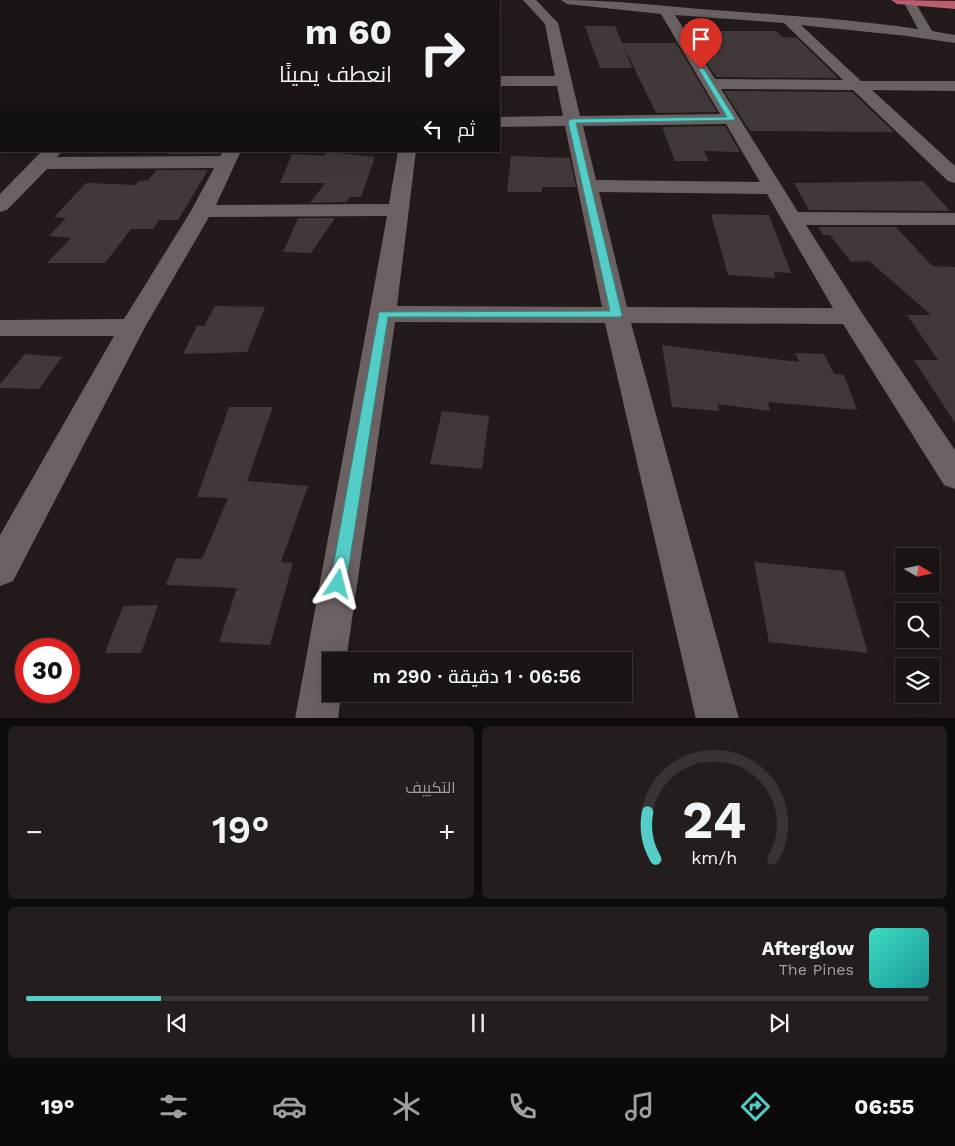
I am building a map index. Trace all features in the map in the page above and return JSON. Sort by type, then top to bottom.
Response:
[{"type":"highway","points":[[903,1],[955,5]]},
{"type":"street","points":[[529,0],[551,23],[616,315],[718,718]]},
{"type":"street","points":[[567,0],[788,20],[927,34],[955,39]]},
{"type":"street","points":[[903,1],[927,34]]},
{"type":"street","points":[[665,9],[851,316],[955,476]]},
{"type":"street","points":[[788,20],[955,177]]},
{"type":"street","points":[[500,81],[563,81]]},
{"type":"street","points":[[710,84],[955,86]]},
{"type":"street","points":[[500,122],[732,119]]},
{"type":"street","points":[[316,718],[383,314],[407,152]]},
{"type":"street","points":[[0,206],[48,157],[228,157],[202,211],[132,328],[0,569]]},
{"type":"street","points":[[586,186],[774,188]]},
{"type":"street","points":[[202,211],[398,210]]},
{"type":"street","points":[[793,218],[955,220]]},
{"type":"street","points":[[383,314],[851,316]]},
{"type":"street","points":[[0,328],[132,328]]},
{"type":"building","points":[[585,26],[615,26],[622,43],[676,43],[717,112],[656,113],[623,45],[632,68],[600,68]]},
{"type":"building","points":[[692,31],[776,31],[782,37],[797,38],[838,78],[716,77],[695,43],[701,43]]},
{"type":"building","points":[[724,91],[852,92],[894,132],[750,131]]},
{"type":"building","points":[[725,126],[740,152],[704,151],[709,161],[675,161],[662,127]]},
{"type":"building","points":[[171,152],[219,152],[218,154],[169,154]]},
{"type":"building","points":[[327,152],[375,157],[361,197],[350,197],[346,202],[310,203],[325,183],[280,183],[292,154],[324,156]]},
{"type":"building","points":[[511,156],[570,158],[576,187],[542,187],[542,192],[507,192]]},
{"type":"building","points":[[157,170],[208,170],[178,220],[159,220],[153,229],[131,229],[105,263],[47,263],[71,238],[49,236],[66,218],[54,217],[86,183],[136,185],[138,181],[148,180]]},
{"type":"building","points":[[923,181],[950,211],[809,210],[794,183]]},
{"type":"building","points":[[711,214],[769,215],[791,273],[774,272],[775,278],[728,275]]},
{"type":"building","points":[[298,218],[335,218],[311,253],[283,252]]},
{"type":"building","points":[[818,227],[896,227],[932,266],[955,267],[955,423],[914,360],[938,360],[907,315],[931,315],[869,261],[851,262],[830,235],[823,235]]},
{"type":"building","points":[[215,306],[265,307],[247,352],[183,354],[197,326],[204,326]]},
{"type":"building","points":[[662,345],[799,362],[795,353],[824,354],[834,374],[844,375],[857,410],[768,402],[770,411],[718,404],[719,411],[672,407]]},
{"type":"building","points":[[25,354],[62,357],[39,389],[0,388],[0,384]]},
{"type":"building","points":[[229,407],[273,407],[247,481],[308,486],[281,562],[293,563],[270,645],[219,642],[237,588],[166,585],[176,558],[202,559],[228,498],[197,497]]},
{"type":"building","points":[[442,411],[489,416],[482,469],[430,464]]},
{"type":"building","points":[[754,562],[844,571],[868,653],[769,642]]},
{"type":"building","points":[[158,605],[141,653],[105,653],[123,606]]},
{"type":"route","points":[[338,584],[383,314],[616,315],[572,121],[732,119],[701,69]]}]
